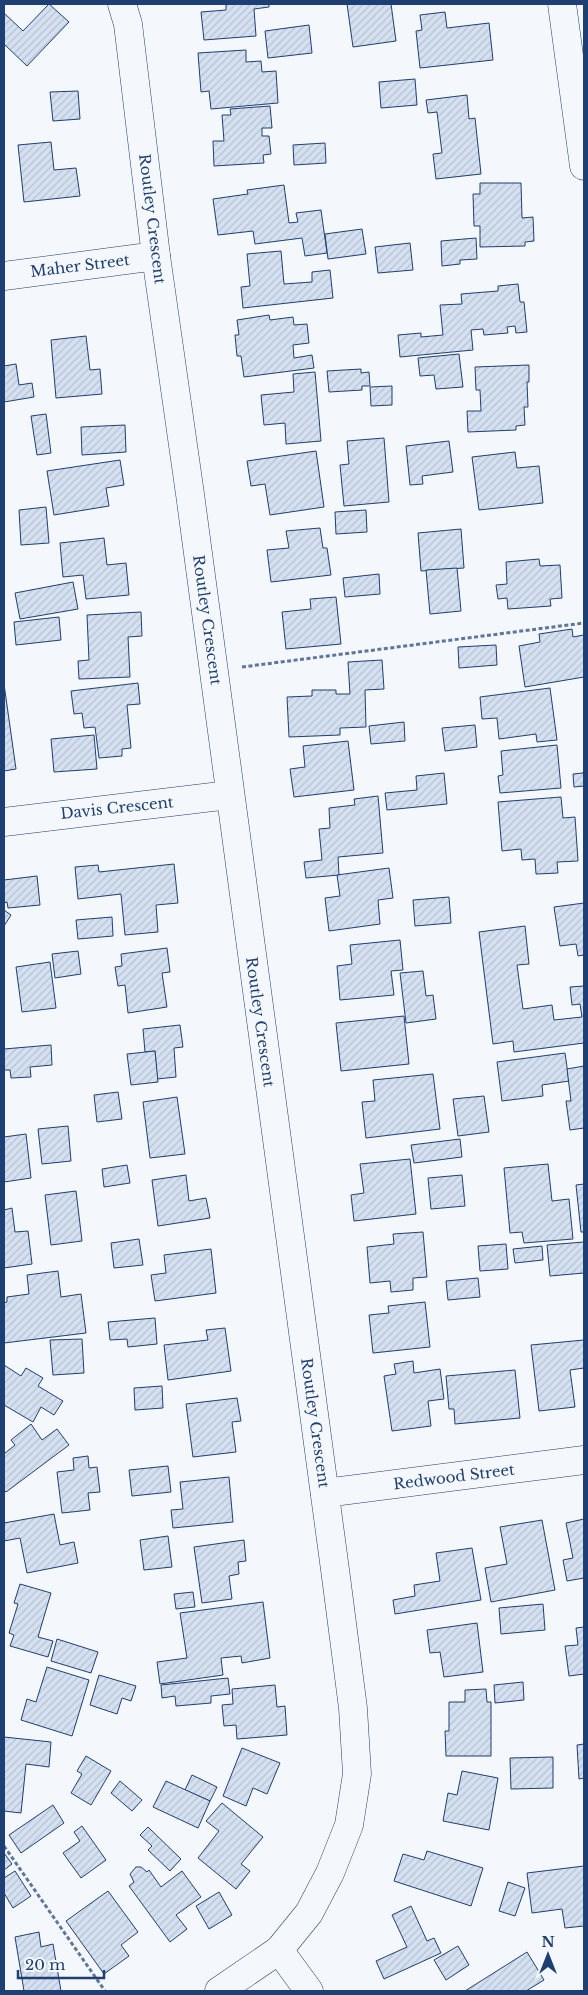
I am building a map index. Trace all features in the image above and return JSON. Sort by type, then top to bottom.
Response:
[{"type":"street","name":"Routley Crescent","points":[[122,4],[128,24],[156,256],[325,1494],[353,1708],[357,1774],[350,1825],[330,1873],[309,1913],[279,1950],[219,1991]]},
{"type":"street","points":[[562,4],[584,166]]},
{"type":"street","name":"Maher Street","points":[[4,276],[156,256]]},
{"type":"street","name":"Davis Crescent","points":[[4,822],[230,795]]},
{"type":"street","name":"Redwood Street","points":[[325,1494],[584,1460]]},
{"type":"street","points":[[279,1950],[309,1991]]},
{"type":"path","points":[[214,670],[584,623]]},
{"type":"path","points":[[4,1846],[105,1991]]},
{"type":"building","points":[[49,4],[69,22],[27,66],[4,44],[4,13],[23,31]]},
{"type":"building","points":[[226,4],[269,4],[269,7],[254,9],[256,36],[204,40],[201,12],[226,10]]},
{"type":"building","points":[[347,4],[391,4],[396,41],[353,47]]},
{"type":"building","points":[[445,12],[447,28],[489,23],[493,60],[420,68],[416,31],[422,30],[420,15]]},
{"type":"building","points":[[309,25],[312,53],[268,58],[265,31]]},
{"type":"building","points":[[246,50],[246,62],[261,61],[262,72],[276,71],[278,103],[211,109],[209,91],[201,92],[198,53]]},
{"type":"building","points":[[415,79],[417,105],[381,108],[379,82]]},
{"type":"building","points":[[78,91],[80,119],[53,121],[50,92]]},
{"type":"building","points":[[467,95],[469,119],[475,118],[481,174],[436,179],[433,154],[442,153],[437,112],[428,113],[426,100]]},
{"type":"building","points":[[270,106],[272,128],[262,128],[262,136],[269,136],[271,154],[263,155],[264,163],[214,166],[213,141],[224,141],[222,115],[231,115],[230,109]]},
{"type":"building","points":[[51,142],[54,170],[76,168],[80,196],[24,202],[18,145]]},
{"type":"building","points":[[325,143],[326,163],[294,165],[293,145]]},
{"type":"building","points":[[480,183],[521,183],[522,218],[533,217],[534,241],[525,242],[525,246],[480,247],[480,226],[474,226],[473,194],[480,194]]},
{"type":"building","points":[[284,185],[289,223],[298,222],[296,213],[321,210],[327,253],[305,256],[302,238],[255,244],[253,231],[218,235],[213,199],[248,194],[247,190]]},
{"type":"building","points":[[362,229],[366,254],[328,259],[325,234]]},
{"type":"building","points":[[476,238],[477,259],[460,260],[460,264],[442,266],[441,241]]},
{"type":"building","points":[[410,243],[413,270],[378,273],[375,247]]},
{"type":"building","points":[[281,251],[284,284],[312,282],[312,272],[330,270],[333,298],[243,308],[241,287],[250,286],[247,254]]},
{"type":"building","points":[[518,284],[520,302],[524,302],[527,332],[516,333],[515,326],[507,327],[508,333],[484,335],[483,329],[471,330],[473,350],[400,357],[398,335],[421,333],[421,337],[443,335],[440,305],[462,304],[461,294],[498,291],[498,286]]},
{"type":"building","points":[[269,315],[270,320],[293,317],[294,325],[307,324],[309,343],[293,345],[294,358],[312,355],[314,368],[244,377],[241,356],[237,356],[235,335],[239,335],[237,320]]},
{"type":"building","points":[[86,336],[90,370],[100,369],[102,394],[56,398],[51,340]]},
{"type":"building","points":[[459,354],[463,387],[436,389],[434,375],[420,376],[418,358]]},
{"type":"building","points":[[16,364],[19,385],[32,383],[34,397],[4,402],[4,366]]},
{"type":"building","points":[[529,365],[529,382],[527,382],[528,407],[524,407],[525,425],[516,426],[516,430],[468,432],[467,411],[481,411],[480,390],[476,390],[475,367]]},
{"type":"building","points":[[361,369],[361,373],[369,372],[370,386],[362,386],[362,390],[329,392],[327,371]]},
{"type":"building","points":[[315,372],[321,441],[286,444],[285,423],[264,425],[261,395],[294,392],[293,374]]},
{"type":"building","points":[[392,386],[392,405],[371,406],[370,387]]},
{"type":"building","points":[[46,414],[51,453],[37,455],[31,416]]},
{"type":"building","points":[[125,425],[126,452],[82,455],[81,427]]},
{"type":"building","points":[[384,438],[389,502],[344,506],[340,465],[349,464],[347,441]]},
{"type":"building","points":[[449,441],[453,472],[422,476],[423,484],[410,485],[406,446]]},
{"type":"building","points":[[316,451],[324,507],[270,515],[265,484],[251,486],[247,461]]},
{"type":"building","points":[[515,452],[517,468],[539,466],[543,503],[479,510],[472,457]]},
{"type":"building","points":[[120,460],[124,485],[106,488],[109,506],[54,515],[47,471]]},
{"type":"building","points":[[46,507],[49,543],[21,545],[19,510]]},
{"type":"building","points":[[366,510],[367,532],[336,534],[335,512]]},
{"type":"building","points":[[320,528],[323,548],[327,548],[331,575],[271,582],[267,550],[289,548],[286,531]]},
{"type":"building","points":[[461,529],[464,568],[421,571],[418,533]]},
{"type":"building","points":[[104,538],[107,565],[126,563],[129,595],[86,599],[83,575],[63,577],[60,543]]},
{"type":"building","points":[[539,559],[540,566],[560,565],[562,598],[550,599],[551,606],[508,609],[507,598],[498,599],[496,585],[507,584],[506,562]]},
{"type":"building","points":[[457,568],[461,611],[430,614],[426,570]]},
{"type":"building","points":[[379,574],[380,594],[345,597],[343,578]]},
{"type":"building","points":[[73,582],[78,609],[20,619],[15,593]]},
{"type":"building","points":[[336,597],[341,644],[286,649],[282,612],[311,609],[310,599]]},
{"type":"building","points":[[141,612],[142,636],[128,637],[130,677],[79,679],[78,661],[89,660],[87,615]]},
{"type":"building","points":[[59,617],[61,640],[16,645],[14,622]]},
{"type":"building","points":[[572,629],[573,637],[584,635],[584,677],[525,687],[519,646],[540,642],[539,634]]},
{"type":"building","points":[[496,645],[497,665],[459,668],[458,647]]},
{"type":"building","points":[[382,660],[384,689],[365,690],[366,727],[340,728],[340,735],[289,737],[287,697],[312,696],[312,690],[336,690],[336,694],[350,694],[348,662]]},
{"type":"building","points":[[138,683],[140,704],[127,705],[131,748],[122,749],[122,756],[99,758],[95,727],[84,728],[82,713],[74,714],[71,691]]},
{"type":"building","points":[[4,684],[16,769],[4,771]]},
{"type":"building","points":[[550,688],[557,740],[537,742],[536,734],[499,739],[497,718],[482,719],[480,697]]},
{"type":"building","points":[[404,722],[405,741],[371,744],[369,726]]},
{"type":"building","points":[[475,725],[477,747],[445,751],[442,728]]},
{"type":"building","points":[[94,735],[97,769],[54,772],[51,739]]},
{"type":"building","points":[[348,741],[354,790],[294,797],[290,769],[305,767],[303,746]]},
{"type":"building","points":[[557,745],[561,788],[500,793],[498,776],[503,775],[501,751]]},
{"type":"building","points":[[584,770],[584,786],[574,787],[573,774],[583,773]]},
{"type":"building","points":[[444,773],[447,804],[387,810],[385,793],[417,790],[416,776]]},
{"type":"building","points":[[378,796],[383,853],[338,857],[339,875],[306,878],[304,862],[322,860],[319,829],[330,828],[329,808],[355,805],[354,799]]},
{"type":"building","points":[[561,797],[563,818],[575,817],[578,861],[557,862],[558,873],[536,874],[535,859],[522,860],[521,849],[502,851],[498,802]]},
{"type":"building","points":[[174,864],[178,903],[156,905],[158,932],[125,935],[121,894],[78,899],[75,867],[98,865],[99,872]]},
{"type":"building","points":[[389,868],[393,898],[378,900],[380,924],[329,931],[325,898],[340,896],[337,875]]},
{"type":"building","points":[[37,876],[40,905],[8,908],[7,902],[4,903],[4,880]]},
{"type":"building","points":[[449,897],[451,923],[415,926],[413,900]]},
{"type":"building","points":[[584,903],[584,955],[578,956],[576,944],[560,946],[554,907]]},
{"type":"building","points":[[4,910],[11,915],[4,926]]},
{"type":"building","points":[[112,917],[113,936],[78,939],[76,920]]},
{"type":"building","points":[[525,926],[529,964],[517,965],[523,1009],[552,1005],[554,1020],[582,1017],[580,1004],[572,1005],[570,987],[584,986],[584,1043],[514,1052],[513,1041],[493,1044],[479,932]]},
{"type":"building","points":[[400,940],[403,970],[391,971],[394,995],[340,1000],[337,966],[352,964],[350,945]]},
{"type":"building","points":[[167,948],[170,972],[162,973],[167,1007],[128,1013],[125,985],[118,986],[115,967],[122,966],[121,954]]},
{"type":"building","points":[[78,951],[81,974],[55,978],[52,954]]},
{"type":"building","points":[[50,962],[56,1008],[22,1012],[16,967]]},
{"type":"building","points":[[423,971],[426,996],[433,995],[436,1019],[406,1023],[400,973]]},
{"type":"building","points":[[404,1016],[409,1064],[341,1071],[336,1023]]},
{"type":"building","points":[[180,1025],[183,1047],[174,1048],[176,1077],[157,1079],[155,1051],[145,1052],[143,1029]]},
{"type":"building","points":[[51,1045],[52,1065],[30,1067],[31,1077],[11,1078],[10,1070],[4,1070],[4,1049]]},
{"type":"building","points":[[155,1051],[158,1082],[131,1085],[127,1054]]},
{"type":"building","points":[[565,1053],[569,1081],[542,1085],[543,1096],[502,1101],[497,1062]]},
{"type":"building","points":[[584,1066],[584,1128],[570,1130],[566,1101],[571,1101],[567,1069]]},
{"type":"building","points":[[433,1074],[440,1129],[366,1138],[362,1102],[375,1101],[373,1080]]},
{"type":"building","points":[[118,1092],[122,1119],[97,1122],[94,1095]]},
{"type":"building","points":[[484,1096],[489,1132],[458,1136],[453,1099]]},
{"type":"building","points":[[177,1097],[185,1154],[150,1158],[143,1102]]},
{"type":"building","points":[[68,1126],[71,1161],[42,1164],[38,1129]]},
{"type":"building","points":[[26,1134],[31,1178],[4,1182],[4,1137]]},
{"type":"building","points":[[460,1139],[462,1157],[414,1163],[411,1145]]},
{"type":"building","points":[[410,1159],[416,1214],[354,1221],[351,1195],[364,1193],[360,1164]]},
{"type":"building","points":[[548,1164],[552,1201],[569,1199],[573,1239],[524,1243],[522,1232],[510,1233],[504,1168]]},
{"type":"building","points":[[127,1165],[130,1183],[104,1187],[102,1169]]},
{"type":"building","points":[[186,1175],[189,1201],[206,1198],[210,1218],[158,1226],[152,1180]]},
{"type":"building","points":[[462,1175],[465,1206],[431,1209],[428,1178]]},
{"type":"building","points":[[584,1184],[584,1232],[581,1232],[576,1185]]},
{"type":"building","points":[[76,1191],[82,1241],[51,1245],[45,1195]]},
{"type":"building","points":[[12,1208],[15,1232],[28,1231],[32,1264],[4,1268],[4,1210]]},
{"type":"building","points":[[423,1232],[427,1277],[413,1278],[413,1290],[391,1292],[390,1281],[370,1283],[367,1247],[394,1244],[393,1234]]},
{"type":"building","points":[[139,1239],[143,1265],[114,1268],[111,1243]]},
{"type":"building","points":[[584,1242],[584,1273],[550,1276],[547,1245]]},
{"type":"building","points":[[506,1244],[508,1269],[480,1271],[478,1246]]},
{"type":"building","points":[[542,1246],[543,1260],[515,1263],[513,1249]]},
{"type":"building","points":[[211,1249],[216,1293],[155,1301],[151,1275],[166,1273],[164,1255]]},
{"type":"building","points":[[58,1271],[61,1297],[81,1294],[86,1333],[4,1343],[4,1303],[7,1302],[7,1297],[29,1294],[27,1275]]},
{"type":"building","points":[[478,1278],[480,1297],[448,1300],[446,1281]]},
{"type":"building","points":[[425,1302],[430,1347],[373,1353],[369,1315],[389,1313],[388,1306]]},
{"type":"building","points":[[155,1318],[157,1344],[128,1347],[127,1339],[110,1340],[108,1322]]},
{"type":"building","points":[[225,1328],[231,1371],[168,1380],[164,1345],[208,1340],[206,1330]]},
{"type":"building","points":[[82,1339],[84,1373],[53,1375],[50,1340]]},
{"type":"building","points":[[584,1340],[584,1368],[570,1370],[575,1407],[539,1411],[531,1345]]},
{"type":"building","points":[[413,1361],[414,1373],[440,1369],[444,1399],[428,1401],[431,1426],[392,1431],[384,1376],[396,1374],[394,1364]]},
{"type":"building","points":[[4,1365],[21,1376],[26,1368],[43,1378],[38,1386],[63,1401],[54,1415],[41,1407],[33,1422],[4,1405]]},
{"type":"building","points":[[515,1370],[520,1418],[455,1424],[454,1409],[449,1409],[446,1376]]},
{"type":"building","points":[[162,1386],[163,1408],[135,1410],[134,1388]]},
{"type":"building","points":[[237,1398],[241,1421],[232,1422],[236,1452],[193,1457],[186,1404]]},
{"type":"building","points":[[31,1424],[42,1440],[57,1429],[69,1445],[6,1492],[4,1490],[4,1454],[15,1445],[11,1440]]},
{"type":"building","points":[[88,1456],[89,1468],[97,1467],[100,1492],[88,1493],[90,1510],[62,1513],[57,1472],[74,1470],[73,1458]]},
{"type":"building","points":[[168,1466],[171,1492],[132,1496],[129,1470]]},
{"type":"building","points":[[229,1477],[233,1522],[173,1528],[171,1510],[183,1509],[180,1482]]},
{"type":"building","points":[[54,1514],[60,1545],[74,1542],[78,1563],[27,1573],[20,1538],[4,1541],[4,1523]]},
{"type":"building","points":[[584,1519],[584,1578],[567,1581],[563,1560],[573,1558],[566,1523]]},
{"type":"building","points":[[542,1520],[555,1590],[491,1602],[485,1568],[507,1564],[500,1527]]},
{"type":"building","points":[[168,1536],[172,1567],[144,1570],[140,1540]]},
{"type":"building","points":[[244,1540],[246,1561],[238,1562],[239,1574],[229,1576],[232,1599],[202,1603],[194,1547]]},
{"type":"building","points":[[472,1548],[481,1600],[395,1614],[393,1600],[415,1596],[414,1585],[440,1581],[436,1553]]},
{"type":"building","points":[[20,1584],[51,1593],[38,1637],[53,1641],[48,1657],[10,1646],[14,1635],[9,1633],[18,1604],[14,1603]]},
{"type":"building","points":[[193,1592],[195,1607],[176,1609],[174,1594]]},
{"type":"building","points":[[263,1602],[270,1658],[242,1663],[241,1656],[221,1658],[223,1675],[160,1684],[157,1662],[187,1658],[180,1613]]},
{"type":"building","points":[[543,1604],[545,1630],[501,1634],[499,1608]]},
{"type":"building","points":[[477,1623],[483,1672],[444,1677],[440,1652],[430,1653],[427,1630]]},
{"type":"building","points":[[584,1627],[584,1674],[569,1676],[565,1646],[578,1645],[576,1628]]},
{"type":"building","points":[[57,1639],[98,1652],[91,1673],[51,1661]]},
{"type":"building","points":[[47,1667],[89,1680],[72,1736],[21,1720],[27,1699],[36,1702]]},
{"type":"building","points":[[99,1675],[136,1686],[131,1701],[122,1698],[117,1714],[90,1705]]},
{"type":"building","points":[[228,1678],[230,1694],[211,1696],[211,1703],[176,1706],[175,1696],[162,1698],[161,1685]]},
{"type":"building","points":[[523,1682],[524,1700],[495,1703],[494,1685]]},
{"type":"building","points":[[275,1685],[277,1707],[285,1706],[287,1735],[237,1739],[236,1725],[224,1726],[222,1705],[233,1704],[232,1689]]},
{"type":"building","points":[[486,1689],[487,1702],[491,1702],[491,1756],[446,1756],[445,1731],[449,1731],[449,1702],[465,1702],[465,1690]]},
{"type":"building","points":[[4,1737],[51,1742],[49,1767],[26,1764],[21,1813],[4,1811]]},
{"type":"building","points":[[584,1744],[584,1778],[579,1779],[577,1745]]},
{"type":"building","points":[[242,1748],[280,1763],[267,1794],[253,1788],[246,1806],[223,1796]]},
{"type":"building","points":[[86,1756],[111,1771],[91,1805],[71,1793],[82,1774],[77,1771]]},
{"type":"building","points":[[553,1757],[553,1788],[511,1789],[510,1758]]},
{"type":"building","points":[[462,1771],[498,1778],[489,1830],[443,1821],[448,1793],[457,1795]]},
{"type":"building","points":[[192,1775],[217,1787],[210,1801],[185,1790]]},
{"type":"building","points":[[120,1781],[142,1800],[132,1811],[111,1793]]},
{"type":"building","points":[[166,1781],[210,1801],[198,1828],[153,1807]]},
{"type":"building","points":[[222,1803],[263,1837],[241,1864],[250,1871],[236,1889],[198,1858],[219,1831],[206,1821]]},
{"type":"building","points":[[53,1805],[64,1823],[21,1853],[9,1835]]},
{"type":"building","points":[[82,1826],[106,1860],[81,1878],[63,1853],[80,1841],[74,1832]]},
{"type":"building","points":[[148,1827],[181,1859],[170,1871],[148,1850],[152,1846],[140,1835]]},
{"type":"building","points":[[427,1851],[483,1868],[471,1906],[394,1881],[403,1854],[424,1860]]},
{"type":"building","points":[[4,1853],[12,1864],[4,1870]]},
{"type":"building","points":[[584,1866],[584,1926],[565,1928],[562,1909],[532,1913],[527,1873]]},
{"type":"building","points":[[136,1867],[141,1867],[147,1872],[149,1870],[161,1887],[182,1871],[201,1897],[176,1915],[187,1929],[170,1942],[129,1886],[134,1882],[130,1874]]},
{"type":"building","points":[[15,1871],[31,1896],[13,1908],[4,1893],[4,1878]]},
{"type":"building","points":[[508,1882],[525,1888],[515,1916],[499,1911]]},
{"type":"building","points":[[108,1891],[138,1932],[121,1945],[129,1956],[104,1974],[66,1921]]},
{"type":"building","points":[[219,1892],[232,1915],[209,1929],[196,1906]]},
{"type":"building","points":[[411,1906],[427,1941],[434,1938],[441,1953],[384,1979],[376,1961],[407,1947],[392,1915]]},
{"type":"building","points":[[39,1932],[41,1947],[53,1944],[61,1991],[24,1991],[15,1937]]},
{"type":"building","points":[[458,1946],[469,1965],[446,1980],[434,1960]]},
{"type":"building","points":[[527,1952],[544,1980],[526,1991],[465,1991]]}]
